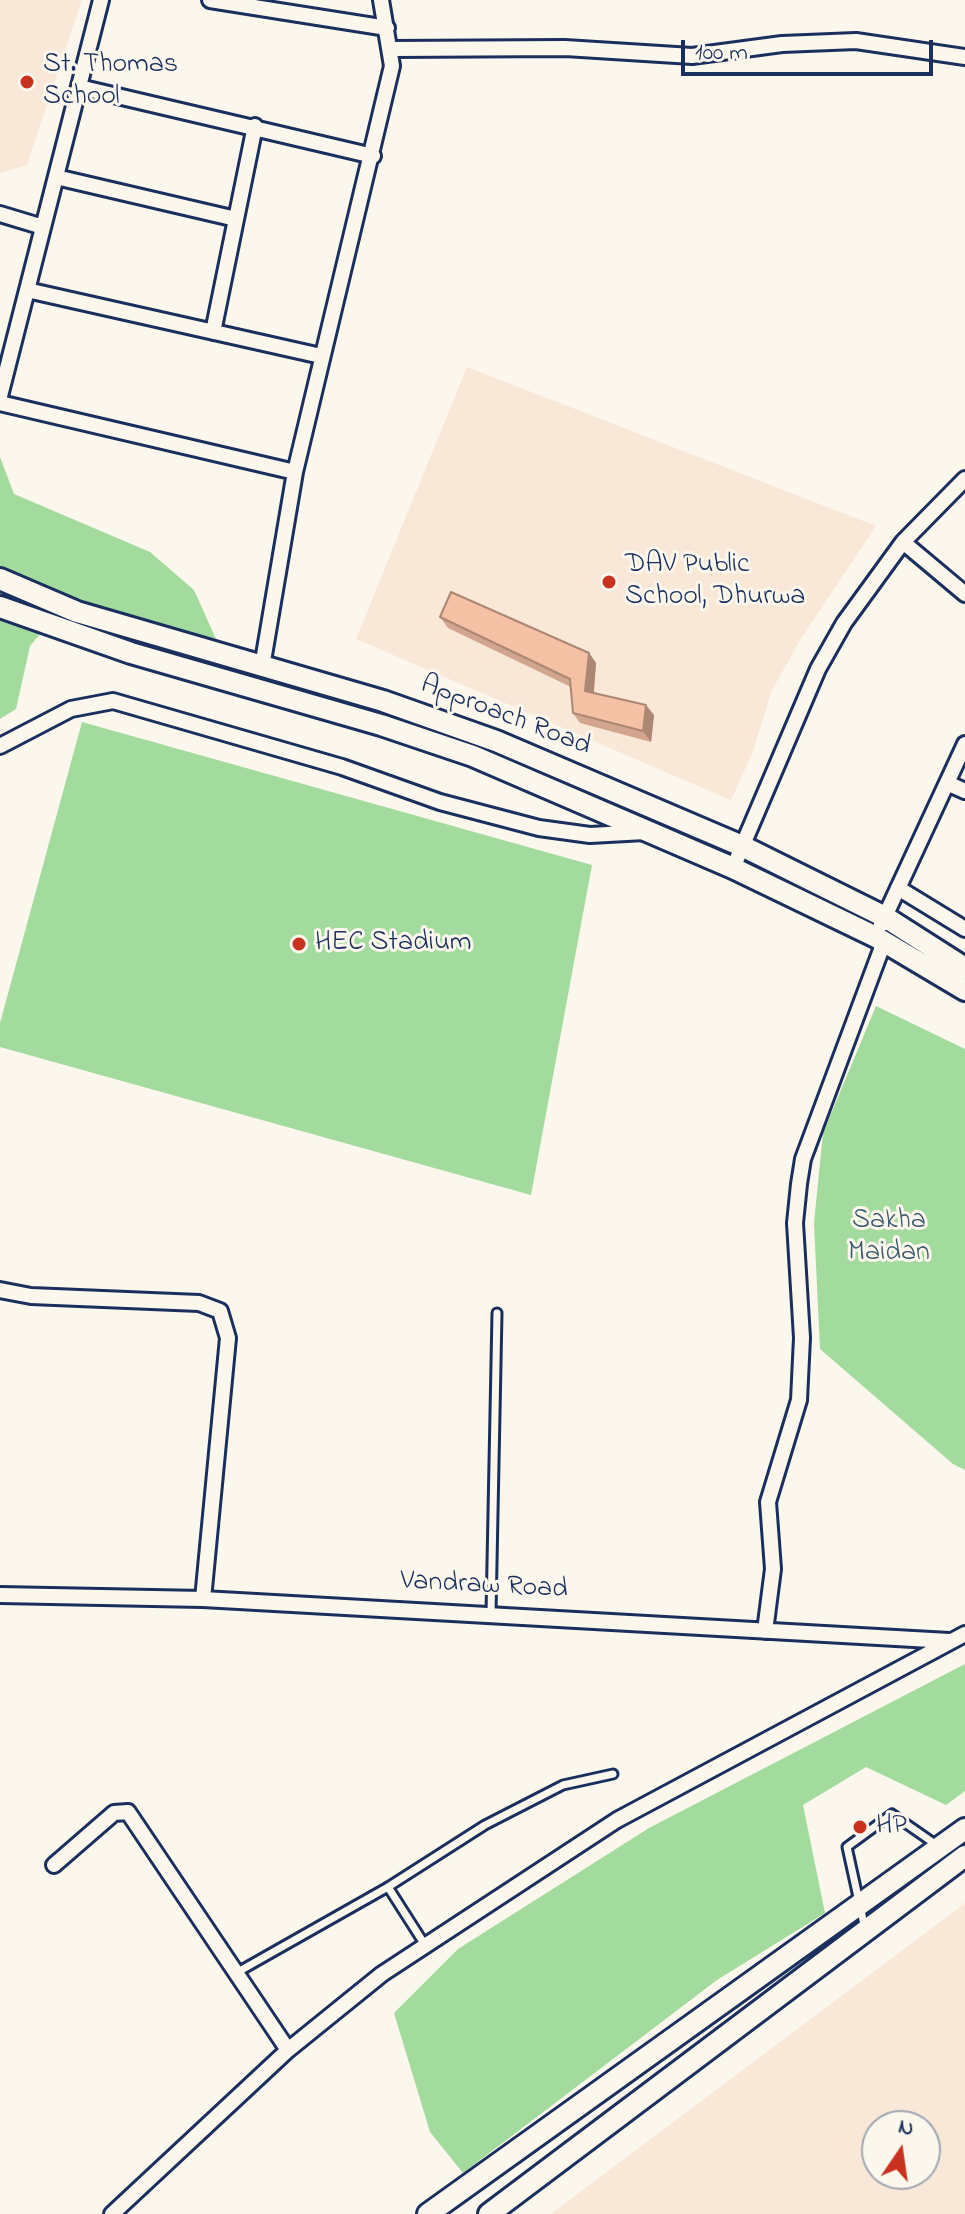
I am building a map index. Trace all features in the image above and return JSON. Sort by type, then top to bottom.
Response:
[{"type":"street","points":[[0,396],[101,0]]},
{"type":"street","points":[[210,0],[387,28]]},
{"type":"street","points":[[262,667],[295,472],[321,356],[373,156],[392,66],[392,49],[381,0]]},
{"type":"street","points":[[392,49],[565,48],[692,56],[782,44],[856,41],[965,57]]},
{"type":"street","points":[[79,87],[373,156]]},
{"type":"street","points":[[213,332],[255,126]]},
{"type":"street","points":[[56,177],[236,219]]},
{"type":"street","points":[[0,214],[43,227]]},
{"type":"street","points":[[27,290],[321,356]]},
{"type":"street","points":[[0,403],[295,472]]},
{"type":"street","points":[[733,868],[818,669],[844,623],[903,542],[965,479]]},
{"type":"street","points":[[903,542],[965,594]]},
{"type":"street","name":"Approach Road","points":[[0,579],[77,612],[383,701],[496,741],[742,846],[885,917],[965,968]]},
{"type":"street","name":"Approach Road","points":[[0,607],[131,653],[351,716],[473,756],[733,868],[880,939],[965,990]]},
{"type":"street","points":[[0,746],[71,709],[113,701],[342,767],[440,802],[539,828],[590,835],[650,832]]},
{"type":"street","points":[[765,1631],[773,1569],[768,1502],[799,1400],[802,1338],[795,1223],[803,1159],[885,917],[965,744]]},
{"type":"street","points":[[947,783],[965,791]]},
{"type":"street","points":[[898,888],[965,929]]},
{"type":"street","points":[[0,1290],[31,1296],[199,1303],[220,1311],[228,1338],[203,1599]]},
{"type":"street","name":"Vandraw Road","points":[[0,1595],[203,1599],[491,1613],[958,1642]]},
{"type":"street","points":[[112,2214],[288,2050],[382,1974],[617,1820],[958,1642],[965,1634]]},
{"type":"street","points":[[54,1865],[114,1813],[128,1812],[234,1974],[288,2050]]},
{"type":"street","points":[[428,2214],[965,1829]]},
{"type":"street","points":[[489,2214],[510,2205],[865,1929],[965,1856]]},
{"type":"lane","points":[[491,1613],[497,1313]]},
{"type":"lane","points":[[234,1974],[388,1887],[485,1825],[563,1785],[613,1774]]},
{"type":"lane","points":[[865,1929],[847,1847],[892,1814],[940,1847]]},
{"type":"lane","points":[[388,1887],[425,1945]]},
{"type":"shaded area","name":"St. Thomas School","points":[[0,0],[82,0],[27,165],[0,173]]},
{"type":"shaded area","name":"DAV Public School, Dhurwa","points":[[467,367],[876,526],[802,637],[772,690],[752,754],[731,800],[356,639]]},
{"type":"shaded area","points":[[965,1903],[965,2214],[551,2214]]},
{"type":"green space","points":[[0,457],[14,494],[150,552],[194,590],[216,639],[69,600],[30,646],[16,709],[0,719]]},
{"type":"green space","name":"HEC Stadium","points":[[82,722],[592,865],[531,1195],[0,1047],[0,1023]]},
{"type":"green space","name":"Sakha Maidan","points":[[876,1006],[965,1049],[965,1470],[953,1464],[820,1349],[814,1223],[823,1133]]},
{"type":"green space","points":[[965,1664],[965,1791],[946,1805],[866,1767],[803,1805],[825,1913],[717,1980],[463,2173],[430,2132],[394,2013],[458,1949],[649,1828]]},
{"type":"building","name":"DAV Public School, Dhurwa","points":[[451,592],[589,653],[585,691],[646,705],[643,731],[573,713],[570,679],[440,617]]},
{"type":"place","name":"St. Thomas School","points":[[27,82]]},
{"type":"place","name":"DAV Public School, Dhurwa","points":[[609,582]]},
{"type":"place","name":"HEC Stadium","points":[[299,944]]},
{"type":"place","name":"HP","points":[[860,1827]]}]
